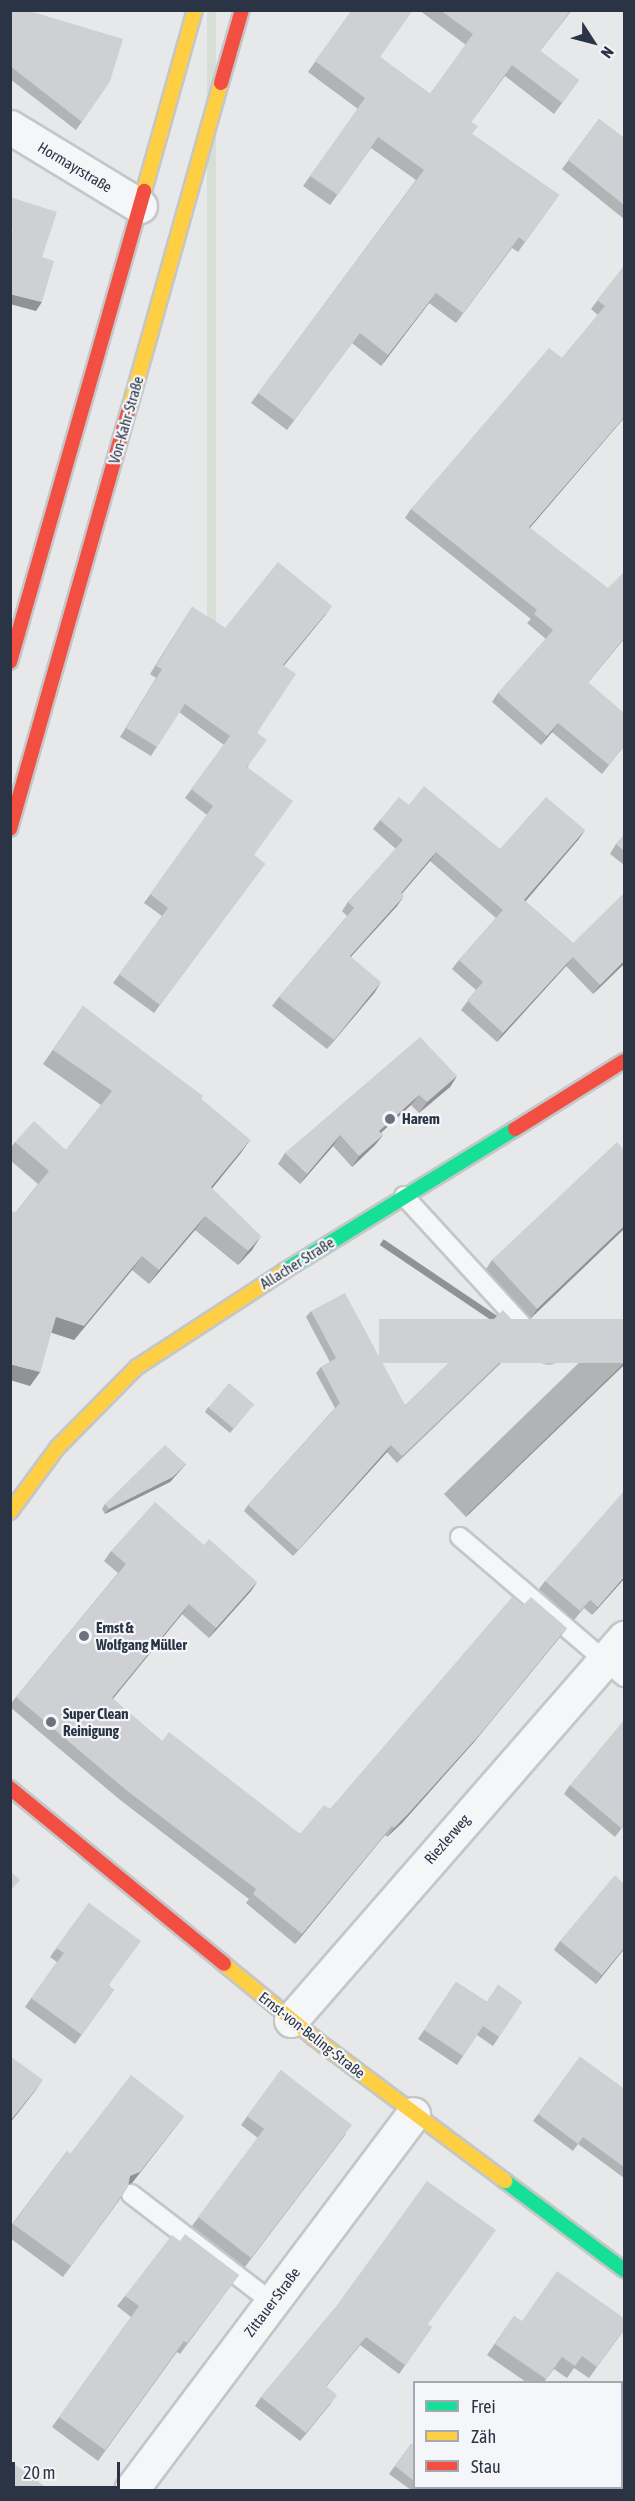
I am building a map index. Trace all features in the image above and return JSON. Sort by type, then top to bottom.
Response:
[{"type":"street","points":[[10,662],[195,10]]},
{"type":"street","name":"Von-Kahr-Straße","points":[[10,829],[242,10]]},
{"type":"street","name":"Hormayrstraße","points":[[10,127],[140,206]]},
{"type":"street","name":"Allacher Straße","points":[[10,1512],[57,1448],[137,1367],[404,1196],[624,1061]]},
{"type":"street","name":"Riezlerweg","points":[[291,2019],[618,1658]]},
{"type":"street","name":"Ernst-von-Beling-Straße","points":[[10,1788],[291,2019],[413,2114],[624,2270]]},
{"type":"street","name":"Zittauer Straße","points":[[131,2490],[413,2114]]},
{"type":"lane","points":[[404,1196],[549,1354]]},
{"type":"lane","points":[[460,1537],[618,1658]]},
{"type":"lane","points":[[131,2194],[272,2302]]},
{"type":"shaded area","points":[[207,11],[216,11],[216,729],[207,729]]},
{"type":"building","points":[[10,10],[26,10],[123,39],[110,81],[82,122],[10,66]]},
{"type":"building","points":[[352,10],[413,10],[380,57],[430,94],[473,34],[440,10],[571,10],[540,51],[579,80],[562,103],[512,65],[471,122],[478,126],[472,134],[559,195],[525,242],[519,237],[463,313],[436,293],[388,355],[360,333],[294,420],[258,393],[424,170],[378,137],[338,195],[310,176],[365,98],[315,61]]},
{"type":"building","points":[[599,119],[624,138],[624,205],[568,160]]},
{"type":"building","points":[[10,197],[57,212],[42,257],[54,261],[42,302],[10,294],[10,241],[13,231],[10,230]]},
{"type":"building","points":[[624,266],[624,417],[529,527],[608,588],[624,572],[624,638],[588,682],[624,713],[624,745],[609,765],[558,723],[547,736],[498,693],[553,630],[534,614],[537,610],[411,509],[549,348],[562,358],[605,306],[597,300]]},
{"type":"building","points":[[278,562],[332,606],[283,665],[296,674],[257,733],[267,740],[247,767],[293,801],[254,855],[265,864],[160,1005],[119,974],[168,908],[150,894],[213,806],[191,789],[230,736],[185,704],[157,747],[126,728],[162,669],[156,666],[192,607],[225,628]]},
{"type":"building","points":[[424,786],[500,849],[546,797],[585,830],[524,900],[573,943],[624,893],[624,961],[600,985],[573,957],[503,1033],[467,1000],[483,982],[459,960],[503,910],[436,852],[401,893],[404,896],[350,956],[381,982],[334,1040],[279,997],[354,908],[348,902],[403,840],[380,820],[399,797],[409,805]]},
{"type":"building","points":[[624,835],[624,851],[616,844]]},
{"type":"building","points":[[83,1006],[203,1096],[201,1099],[250,1140],[211,1187],[261,1236],[248,1251],[205,1216],[159,1270],[142,1256],[84,1326],[56,1317],[40,1372],[10,1364],[10,1211],[16,1212],[49,1171],[15,1142],[34,1121],[66,1150],[112,1091],[53,1050]]},
{"type":"building","points":[[420,1037],[457,1076],[427,1102],[419,1095],[379,1131],[383,1135],[359,1156],[340,1135],[307,1174],[285,1153]]},
{"type":"building","points":[[617,1142],[624,1150],[624,1226],[537,1309],[492,1260]]},
{"type":"building","points":[[345,1293],[405,1405],[503,1310],[527,1336],[402,1456],[391,1445],[298,1550],[248,1505],[340,1403],[321,1367],[336,1358],[311,1311]]},
{"type":"building","points":[[379,1319],[624,1319],[624,1363],[379,1363]]},
{"type":"building","points":[[229,1383],[254,1404],[234,1429],[208,1408]]},
{"type":"building","points":[[165,1445],[186,1464],[173,1477],[109,1509],[105,1504]]},
{"type":"building","points":[[624,1491],[624,1577],[598,1607],[590,1600],[580,1611],[545,1581]]},
{"type":"building","points":[[155,1502],[204,1545],[209,1539],[257,1582],[216,1628],[189,1604],[112,1698],[162,1741],[169,1732],[300,1834],[324,1805],[330,1809],[513,1596],[523,1605],[531,1597],[567,1628],[481,1733],[408,1814],[394,1828],[392,1826],[302,1934],[253,1894],[256,1889],[126,1790],[16,1697],[126,1564],[111,1551]]},
{"type":"building","points":[[624,1720],[624,1824],[621,1828],[570,1785]]},
{"type":"building","points":[[10,1871],[20,1880],[10,1891]]},
{"type":"building","points":[[615,1875],[624,1884],[624,1948],[602,1975],[560,1941]]},
{"type":"building","points":[[89,1903],[141,1941],[108,1986],[114,1990],[82,2035],[31,1998],[64,1953],[56,1948]]},
{"type":"building","points":[[456,1982],[487,2002],[498,1985],[522,2002],[499,2037],[483,2026],[463,2056],[424,2030]]},
{"type":"building","points":[[10,2056],[43,2080],[10,2121]]},
{"type":"building","points":[[580,2057],[624,2089],[624,2167],[583,2137],[578,2144],[538,2114]]},
{"type":"building","points":[[281,2070],[352,2125],[251,2258],[198,2217],[264,2129],[247,2116]]},
{"type":"building","points":[[131,2075],[184,2116],[140,2172],[130,2176],[128,2187],[71,2266],[13,2224],[67,2151],[70,2154]]},
{"type":"building","points":[[427,2181],[496,2230],[428,2324],[432,2327],[405,2365],[366,2337],[326,2386],[337,2395],[306,2433],[261,2397],[335,2308]]},
{"type":"building","points":[[185,2234],[239,2275],[187,2343],[184,2341],[105,2450],[59,2417],[139,2306],[125,2296],[172,2235],[180,2241]]},
{"type":"building","points":[[557,2271],[624,2318],[624,2329],[597,2367],[582,2356],[575,2366],[562,2357],[546,2379],[495,2344],[514,2316],[522,2321]]},
{"type":"building","points":[[411,2444],[413,2445],[413,2480],[395,2466]]},
{"type":"building","points":[[10,2461],[50,2490],[10,2490]]},
{"type":"building","points":[[424,2489],[508,2489],[508,2490]]},
{"type":"traffic: fast","points":[[284,1271],[515,1129]]},
{"type":"traffic: fast","points":[[505,2181],[624,2270]]},
{"type":"traffic: slow","points":[[144,191],[195,10]]},
{"type":"traffic: slow","points":[[130,406],[221,83]]},
{"type":"traffic: slow","points":[[10,1512],[57,1448],[137,1367],[284,1271]]},
{"type":"traffic: slow","points":[[224,1964],[314,2038],[505,2181]]},
{"type":"traffic: jam","points":[[221,83],[242,10]]},
{"type":"traffic: jam","points":[[10,662],[144,191]]},
{"type":"traffic: jam","points":[[10,829],[130,406]]},
{"type":"traffic: jam","points":[[515,1129],[624,1061]]},
{"type":"traffic: jam","points":[[10,1788],[224,1964]]},
{"type":"place","name":"Harem","points":[[390,1119]]},
{"type":"place","name":"Ernst & Wolfgang Müller","points":[[84,1636]]},
{"type":"place","name":"Super Clean Reinigung","points":[[51,1722]]}]
